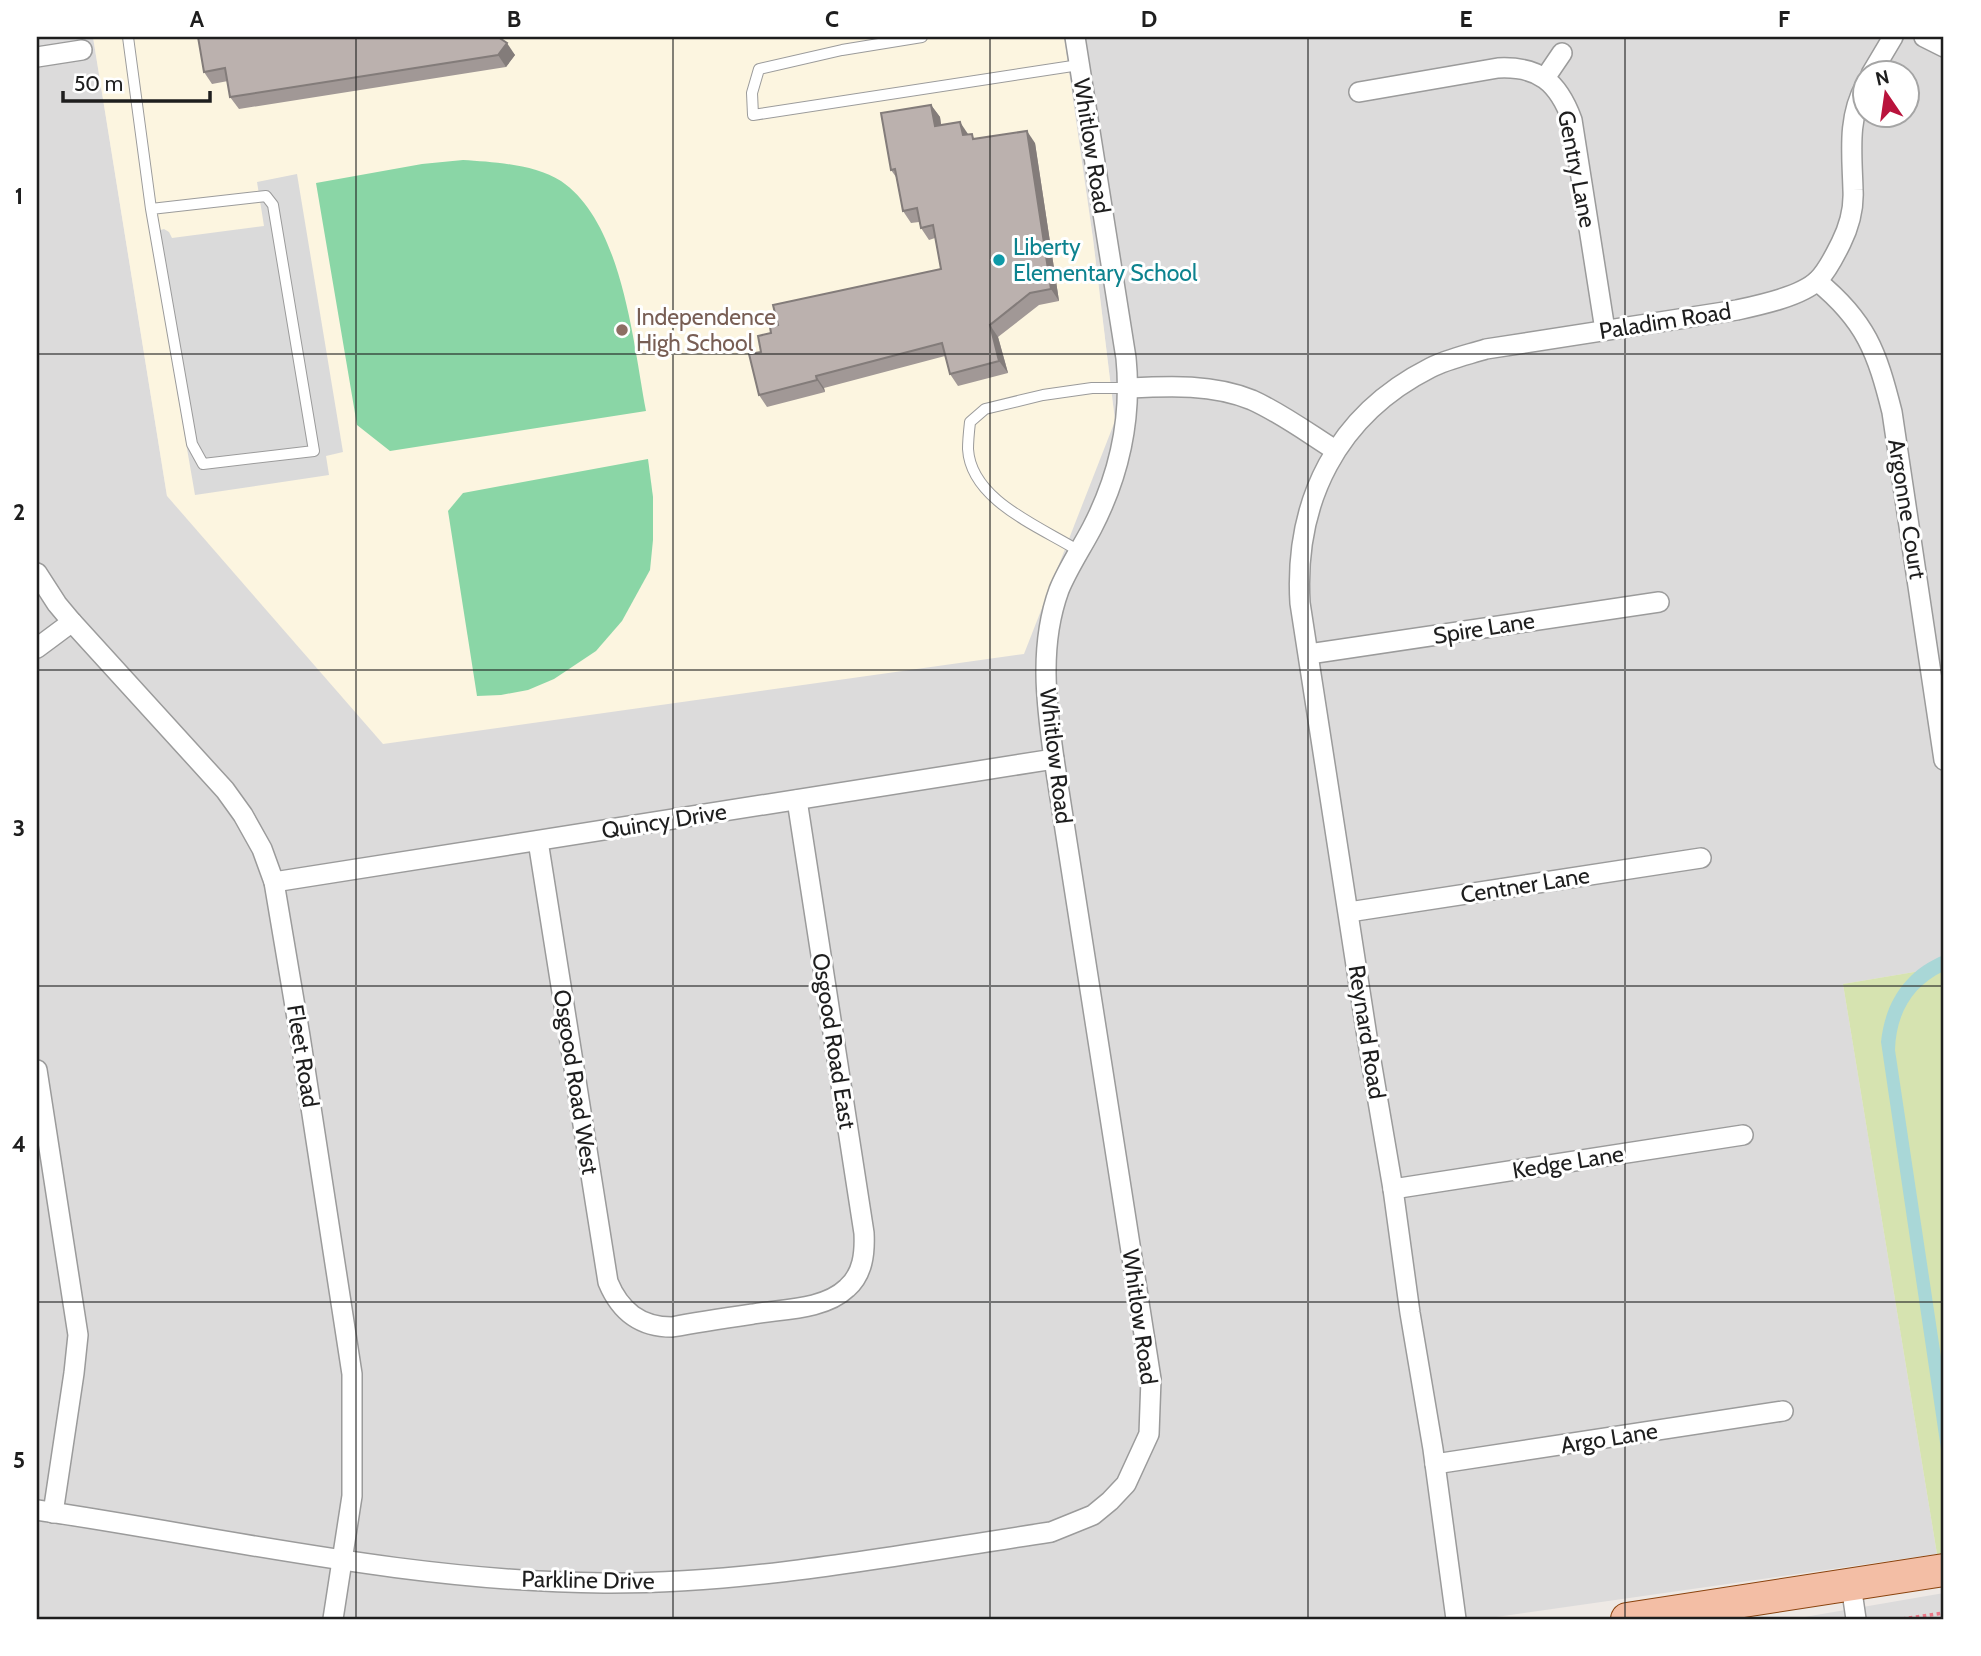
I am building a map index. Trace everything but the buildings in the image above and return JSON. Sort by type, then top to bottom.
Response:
[{"type":"main road","points":[[1627,1619],[1944,1570]]},
{"type":"street","name":"Whitlow Road","points":[[1075,37],[1129,388],[1124,444],[1102,508],[1060,589],[1048,635],[1046,685],[1054,759],[1151,1379],[1149,1434],[1126,1484]]},
{"type":"street","points":[[1879,60],[1893,37]]},
{"type":"street","points":[[1924,37],[1944,47]]},
{"type":"street","points":[[37,57],[82,50]]},
{"type":"street","points":[[1359,92],[1498,68],[1531,71],[1545,78],[1562,53]]},
{"type":"street","name":"Gentry Lane","points":[[1545,78],[1558,90],[1572,120],[1605,330]]},
{"type":"street","points":[[1817,281],[1832,262],[1851,213],[1852,126]]},
{"type":"street","name":"Paladim Road","points":[[1335,450],[1359,419],[1401,385],[1458,357],[1486,349],[1747,308],[1794,293],[1817,281]]},
{"type":"street","name":"Argonne Court","points":[[1817,281],[1855,317],[1873,348],[1884,379],[1892,412],[1944,760]]},
{"type":"street","points":[[1129,388],[1206,388],[1250,399],[1278,413],[1335,450]]},
{"type":"street","name":"Reynard Road","points":[[1335,450],[1315,492],[1303,535],[1298,574],[1300,603],[1393,1189],[1456,1619]]},
{"type":"street","name":"Fleet Road","points":[[37,573],[72,622],[225,790],[262,849],[274,882],[352,1374],[352,1496],[333,1619]]},
{"type":"street","name":"Spire Lane","points":[[1309,654],[1659,602]]},
{"type":"street","points":[[37,648],[72,622]]},
{"type":"street","name":"Quincy Drive","points":[[274,882],[1054,759]]},
{"type":"street","name":"Osgood Road East","points":[[631,1316],[651,1325],[672,1327],[813,1304],[836,1296],[846,1289],[860,1269],[864,1233],[797,800]]},
{"type":"street","name":"Osgood Road West","points":[[538,841],[605,1269],[613,1295],[631,1316]]},
{"type":"street","name":"Centner Lane","points":[[1349,912],[1701,858]]},
{"type":"street","points":[[37,1070],[78,1335],[74,1373],[45,1511]]},
{"type":"street","name":"Kedge Lane","points":[[1393,1189],[1743,1135]]},
{"type":"street","name":"Argo Lane","points":[[1434,1464],[1783,1411]]},
{"type":"street","name":"Parkline Drive","points":[[45,1511],[438,1572],[536,1581],[667,1582],[780,1573],[1051,1532],[1093,1515],[1126,1484]]},
{"type":"street","points":[[1851,1585],[1856,1619]]},
{"type":"lane","points":[[128,37],[151,209],[192,444],[203,464],[314,451],[272,205],[266,196],[151,209]]},
{"type":"lane","points":[[922,37],[842,50],[759,69],[752,93],[753,115],[1079,65]]},
{"type":"lane","points":[[1079,551],[993,499],[976,475],[968,450],[970,422],[985,409],[1043,395],[1092,388],[1129,388]]},
{"type":"path","points":[[1902,1619],[1944,1613]]},
{"type":"shaded area","points":[[37,37],[93,37],[167,496],[1115,421],[1093,239],[1064,37],[1944,37],[1944,967],[1843,984],[1937,1554],[1482,1619],[37,1619]]},
{"type":"shaded area","name":"Independence High School","points":[[93,37],[1064,37],[1093,239],[1115,421],[1024,654],[383,744],[167,496]]},
{"type":"shaded area","points":[[297,174],[343,452],[326,456],[329,475],[195,495],[150,233],[164,229],[172,238],[264,226],[257,182]]},
{"type":"shaded area","points":[[1944,1593],[1944,1619],[1793,1619]]},
{"type":"green space","points":[[463,160],[513,165],[539,171],[561,181],[582,200],[599,225],[622,286],[646,411],[390,451],[357,425],[316,183],[422,164]]},
{"type":"green space","points":[[648,459],[653,497],[650,570],[622,621],[596,651],[554,679],[528,690],[477,696],[448,511],[463,493]]},
{"type":"green space","points":[[1944,967],[1944,1553],[1937,1554],[1843,984]]},
{"type":"water","points":[[1944,955],[1944,971],[1923,985],[1908,1003],[1899,1025],[1895,1050],[1944,1377],[1944,1458],[1881,1042],[1887,1014],[1900,989],[1919,969]]},
{"type":"place","name":"Liberty Elementary School","points":[[999,260]]},
{"type":"place","name":"Independence High School","points":[[622,330]]}]
